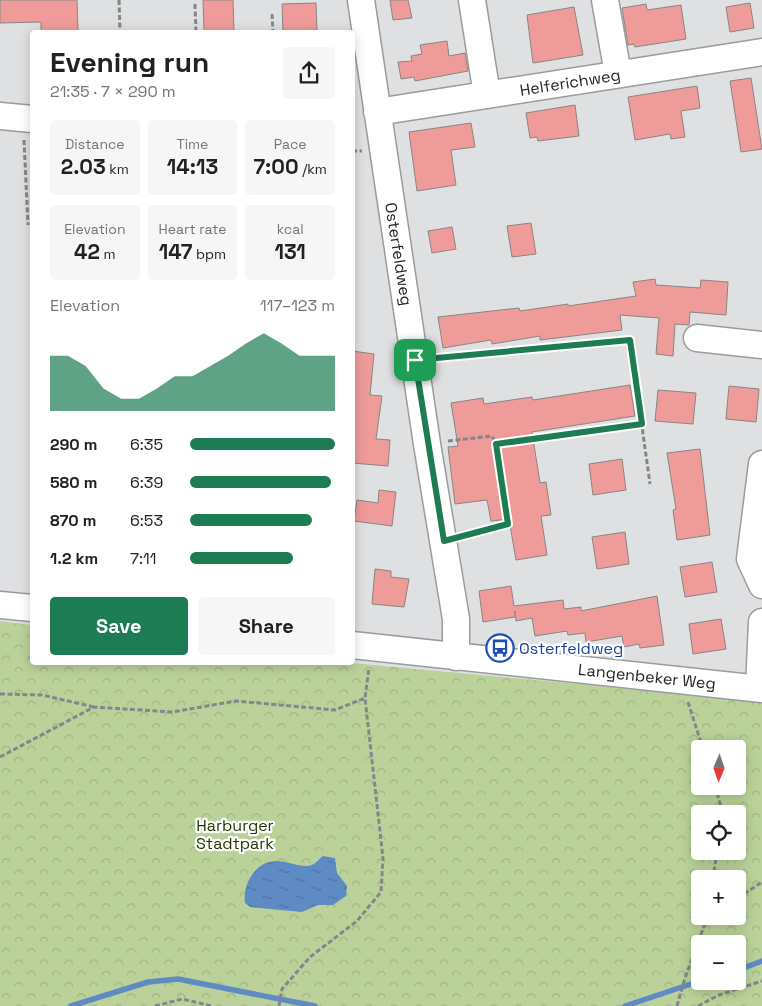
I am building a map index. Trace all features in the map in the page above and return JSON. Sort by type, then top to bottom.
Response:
[{"type":"street","name":"Osterfeldweg","points":[[361,0],[427,444],[456,619],[456,657]]},
{"type":"street","points":[[472,0],[492,94]]},
{"type":"street","points":[[482,0],[492,94]]},
{"type":"street","points":[[606,0],[618,74]]},
{"type":"street","name":"Helferichweg","points":[[377,112],[762,52]]},
{"type":"street","points":[[697,338],[762,345]]},
{"type":"street","points":[[762,464],[750,559],[762,585]]},
{"type":"street","points":[[0,604],[30,608]]},
{"type":"street","points":[[761,689],[762,622]]},
{"type":"street","name":"Langenbeker Weg","points":[[362,646],[761,689]]},
{"type":"path","points":[[119,0],[120,30]]},
{"type":"path","points":[[195,4],[196,30]]},
{"type":"path","points":[[272,14],[273,30]]},
{"type":"path","points":[[18,117],[28,225]]},
{"type":"path","points":[[415,360],[630,340],[650,484]]},
{"type":"path","points":[[496,444],[642,424]]},
{"type":"path","points":[[427,444],[492,436],[496,444],[508,524],[444,541]]},
{"type":"path","points":[[279,1006],[282,989],[310,958],[357,921],[381,892],[384,858],[365,698],[362,646]]},
{"type":"path","points":[[681,680],[700,740]]},
{"type":"path","points":[[0,694],[42,695],[94,707],[172,712],[236,701],[335,710],[365,698]]},
{"type":"path","points":[[0,757],[94,707]]},
{"type":"path","points":[[746,893],[762,882]]},
{"type":"path","points":[[677,1006],[684,978],[705,925]]},
{"type":"path","points":[[698,1006],[718,995],[762,982]]},
{"type":"path","points":[[155,1006],[182,999],[212,1006]]},
{"type":"green space","name":"Harburger Stadtpark","points":[[0,621],[30,625],[30,665],[355,665],[355,663],[762,701],[762,1006],[0,1006]]},
{"type":"water","points":[[323,856],[335,858],[337,873],[347,886],[346,896],[333,905],[318,905],[302,912],[250,907],[245,903],[248,881],[262,865],[276,861],[309,866]]},
{"type":"building","points":[[0,0],[77,0],[78,30],[41,30],[41,22],[0,23]]},
{"type":"building","points":[[203,0],[233,0],[234,30],[204,30]]},
{"type":"building","points":[[390,0],[408,0],[412,18],[393,20]]},
{"type":"building","points":[[316,3],[317,30],[283,30],[282,4]]},
{"type":"building","points":[[750,3],[754,28],[730,32],[726,7]]},
{"type":"building","points":[[646,4],[647,10],[681,5],[686,39],[635,47],[634,44],[628,45],[622,8]]},
{"type":"building","points":[[574,7],[583,55],[533,63],[527,15]]},
{"type":"building","points":[[447,41],[449,56],[465,53],[468,71],[415,81],[414,77],[401,79],[398,62],[412,61],[411,56],[422,54],[420,45]]},
{"type":"building","points":[[751,78],[762,149],[741,152],[730,81]]},
{"type":"building","points":[[697,86],[700,108],[681,111],[685,137],[671,139],[670,134],[635,140],[628,97]]},
{"type":"building","points":[[575,105],[579,136],[538,141],[537,137],[530,138],[526,113]]},
{"type":"building","points":[[471,123],[475,147],[451,150],[456,185],[417,191],[409,132]]},
{"type":"building","points":[[531,223],[536,254],[512,257],[507,226]]},
{"type":"building","points":[[452,227],[456,249],[432,253],[428,231]]},
{"type":"building","points":[[655,279],[656,285],[700,288],[701,280],[728,282],[726,315],[690,312],[689,325],[675,324],[673,356],[656,354],[659,318],[620,315],[622,330],[540,340],[540,336],[492,344],[491,340],[443,348],[438,317],[519,308],[520,311],[568,304],[568,306],[636,296],[633,282]]},
{"type":"building","points":[[355,351],[374,354],[370,395],[382,396],[376,439],[390,440],[388,466],[355,463]]},
{"type":"building","points":[[630,385],[635,416],[532,432],[540,483],[546,482],[551,515],[541,516],[547,555],[516,560],[509,519],[491,521],[487,500],[455,504],[448,447],[458,446],[451,403],[483,398],[484,404],[532,397],[533,400]]},
{"type":"building","points":[[729,386],[759,389],[756,422],[726,419]]},
{"type":"building","points":[[658,390],[696,393],[693,424],[655,421]]},
{"type":"building","points":[[700,449],[710,535],[677,540],[673,510],[676,509],[667,453]]},
{"type":"building","points":[[622,459],[626,490],[593,495],[589,464]]},
{"type":"building","points":[[379,490],[396,492],[392,526],[355,521],[357,500],[378,503]]},
{"type":"building","points":[[625,532],[629,564],[597,569],[592,537]]},
{"type":"building","points":[[712,562],[717,592],[685,597],[680,567]]},
{"type":"building","points":[[375,569],[391,571],[391,577],[409,579],[404,607],[372,604]]},
{"type":"building","points":[[511,586],[514,606],[563,600],[564,609],[581,607],[581,611],[657,596],[664,645],[640,648],[639,644],[624,647],[622,636],[586,642],[585,633],[568,635],[567,631],[535,636],[532,618],[516,621],[515,611],[515,617],[483,622],[479,591]]},
{"type":"building","points":[[721,619],[726,649],[693,654],[689,624]]},
{"type":"waterway","points":[[746,967],[762,961]]},
{"type":"waterway","points":[[71,1006],[148,982],[178,979],[315,1006]]},
{"type":"waterway","points":[[625,1006],[691,984]]},
{"type":"place","name":"Osterfeldweg","points":[[500,648]]},
{"type":"route","points":[[630,340],[642,424],[496,444],[508,524],[444,541],[415,360],[630,340]]}]
